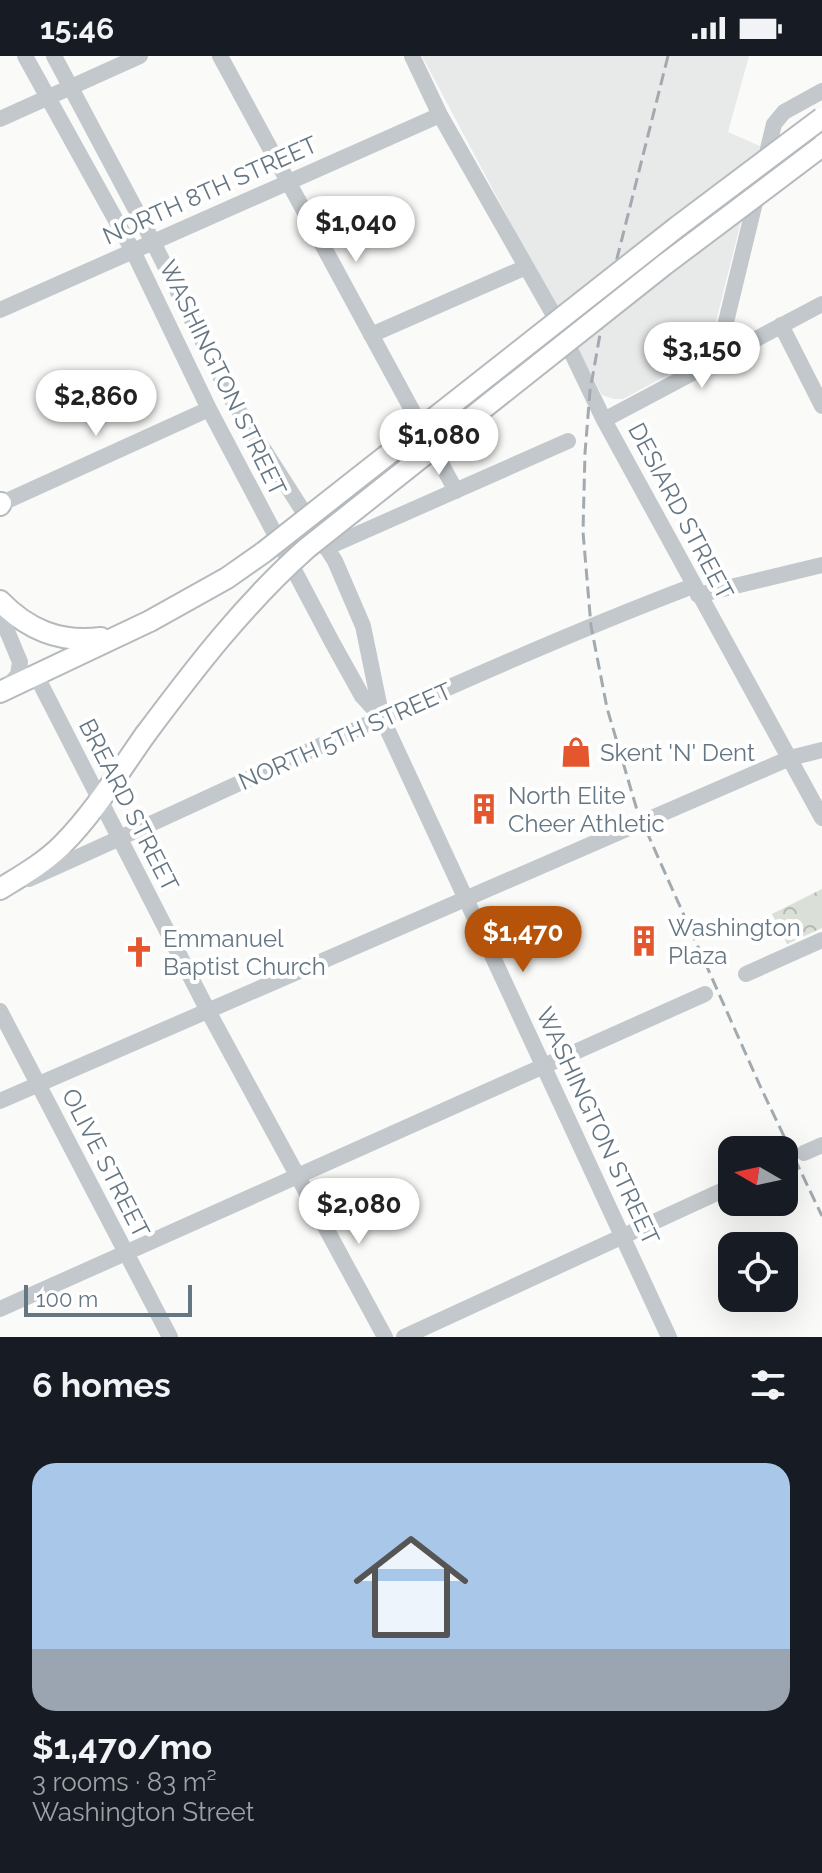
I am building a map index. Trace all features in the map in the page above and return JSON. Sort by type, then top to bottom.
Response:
[{"type":"main road","points":[[2,691],[150,621],[227,578],[677,227],[822,118]]},
{"type":"main road","name":"NORTH 5TH STREET","points":[[0,890],[61,846],[225,629],[297,557],[664,265],[822,146]]},
{"type":"main road","points":[[0,601],[32,628],[58,638],[81,640],[117,636]]},
{"type":"street","name":"WASHINGTON STREET","points":[[25,56],[133,251],[209,409],[362,696],[382,718]]},
{"type":"street","name":"WASHINGTON STREET","points":[[54,56],[153,242],[232,400],[335,561],[363,626],[382,718],[669,1337]]},
{"type":"street","points":[[0,119],[140,56]]},
{"type":"street","points":[[220,56],[456,491]]},
{"type":"street","name":"DESIARD STREET","points":[[412,56],[440,115],[552,312],[604,420],[696,591],[822,818]]},
{"type":"street","points":[[717,359],[774,124],[784,112],[822,91]]},
{"type":"street","name":"NORTH 8TH STREET","points":[[0,310],[440,115]]},
{"type":"street","points":[[371,335],[526,267]]},
{"type":"street","points":[[604,420],[822,304]]},
{"type":"street","points":[[781,325],[822,406]]},
{"type":"street","points":[[0,504],[209,409]]},
{"type":"street","points":[[326,548],[568,441]]},
{"type":"street","name":"NORTH 5TH STREET","points":[[0,890],[612,617],[696,591],[822,565]]},
{"type":"street","points":[[0,614],[20,662],[18,675],[2,691]]},
{"type":"street","name":"BREARD STREET","points":[[36,675],[208,1011],[385,1337]]},
{"type":"street","points":[[0,1101],[790,758],[822,750]]},
{"type":"street","points":[[746,974],[822,940]]},
{"type":"street","points":[[0,1309],[705,994]]},
{"type":"street","name":"OLIVE STREET","points":[[0,1011],[170,1337]]},
{"type":"street","points":[[804,1153],[822,1145]]},
{"type":"street","points":[[404,1337],[718,1193]]},
{"type":"shaded area","points":[[422,56],[749,56],[728,132],[760,146],[708,353],[623,399],[602,395]]},
{"type":"green space","points":[[822,889],[822,928],[787,944],[772,914]]},
{"type":"railway","points":[[668,56],[605,306],[590,391],[583,532],[591,626],[607,708],[637,810],[761,1088],[822,1216]]},
{"type":"place","name":"Skent 'N' Dent","points":[[576,752]]},
{"type":"place","name":"North Elite Cheer Athletic","points":[[484,809]]},
{"type":"place","name":"Washington Plaza","points":[[644,941]]},
{"type":"place","name":"Emmanuel Baptist Church","points":[[139,952]]}]
